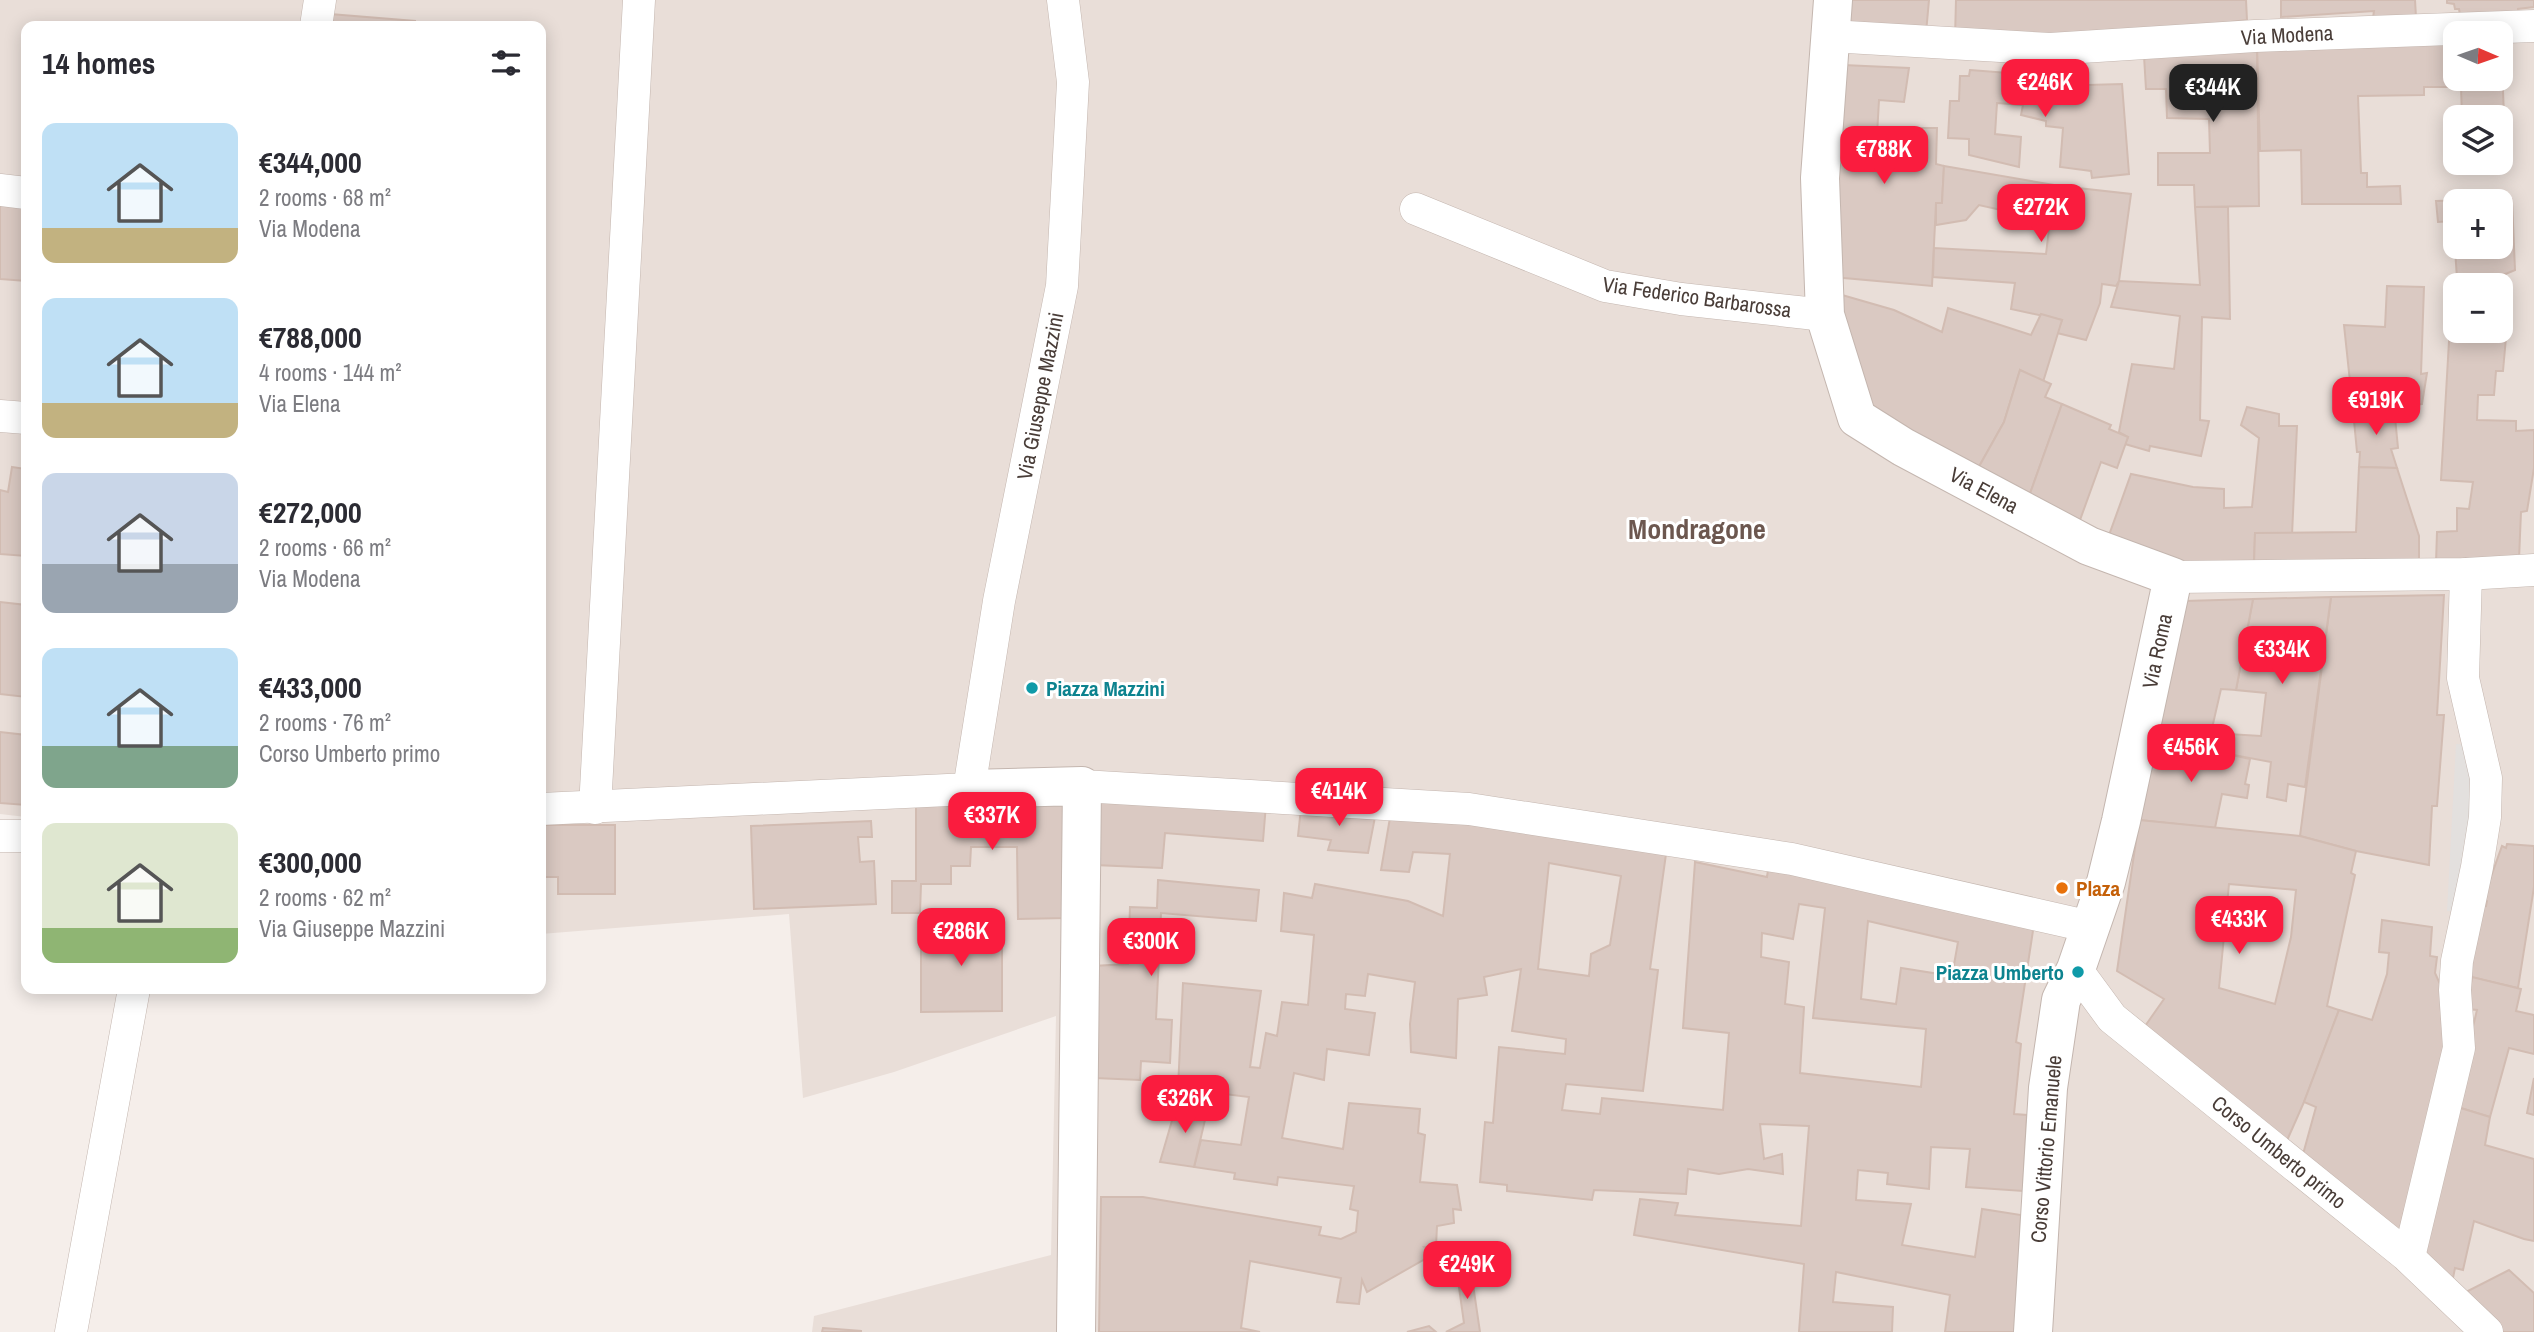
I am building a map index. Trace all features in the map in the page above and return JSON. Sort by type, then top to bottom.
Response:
[{"type":"street","points":[[317,21],[320,0]]},
{"type":"street","points":[[595,808],[639,0]]},
{"type":"street","name":"Via Giuseppe Mazzini","points":[[970,789],[999,601],[1062,286],[1073,82],[1063,0]]},
{"type":"street","name":"Via Modena","points":[[1832,18],[2050,49],[2268,35],[2534,26]]},
{"type":"street","name":"Via Elena","points":[[1832,18],[1820,178],[1825,315],[1857,418],[1903,447],[2089,546],[2173,577],[2466,574],[2534,570]]},
{"type":"street","points":[[0,190],[21,192]]},
{"type":"street","name":"Via Federico Barbarossa","points":[[1416,209],[1605,286],[1681,299],[1825,315]]},
{"type":"street","points":[[0,416],[21,418]]},
{"type":"street","points":[[2409,1257],[2459,1048],[2455,990],[2457,961],[2485,817],[2486,778],[2463,678],[2466,574]]},
{"type":"street","name":"Via Roma","points":[[2076,969],[2091,927],[2121,821],[2173,577]]},
{"type":"street","points":[[546,809],[1082,786],[1469,809],[1791,859],[2091,927]]},
{"type":"street","points":[[1076,1332],[1082,786]]},
{"type":"street","points":[[0,836],[21,836]]},
{"type":"street","name":"Corso Umberto primo","points":[[2076,969],[2112,1018],[2409,1257],[2487,1332]]},
{"type":"street","name":"Corso Vittorio Emanuele","points":[[2033,1332],[2048,1088],[2061,1000],[2076,969]]},
{"type":"street","points":[[71,1332],[133,994]]},
{"type":"shaded area","points":[[0,0],[2534,0],[2534,1332],[812,1332],[814,1316],[1051,1255],[1056,1016],[894,1072],[803,1098],[789,914],[546,934],[546,21],[21,21],[21,816],[0,814]]},
{"type":"shaded area","points":[[2456,744],[2473,745],[2464,912],[2447,911]]},
{"type":"building","points":[[1847,0],[1929,0],[1926,33],[1845,26]]},
{"type":"building","points":[[1956,0],[2246,0],[2247,20],[2140,33],[1955,38]]},
{"type":"building","points":[[2281,0],[2415,0],[2416,17],[2373,18],[2374,11],[2281,17]]},
{"type":"building","points":[[2447,0],[2534,0],[2534,7],[2518,9],[2518,13],[2460,15],[2459,9],[2455,9],[2454,4],[2447,3]]},
{"type":"building","points":[[330,14],[415,21],[329,21]]},
{"type":"building","points":[[2443,42],[2443,87],[2424,87],[2424,95],[2358,96],[2361,173],[2367,173],[2367,187],[2400,186],[2401,204],[2302,204],[2301,150],[2260,151],[2257,47]]},
{"type":"building","points":[[2257,51],[2259,206],[2195,207],[2194,185],[2158,185],[2158,153],[2210,153],[2209,119],[2167,118],[2166,89],[2146,89],[2144,56]]},
{"type":"building","points":[[1843,65],[1909,68],[1904,102],[1879,100],[1877,135],[1914,135],[1914,128],[1937,128],[1936,164],[1944,166],[1942,203],[1936,203],[1932,286],[1833,277]]},
{"type":"building","points":[[1970,70],[2087,79],[2087,85],[2122,84],[2129,174],[2092,178],[2091,171],[2060,167],[2063,128],[2046,126],[2046,121],[2021,115],[2023,105],[1997,103],[1995,134],[2021,137],[2019,167],[1969,155],[1969,139],[1948,138],[1950,101],[1959,101],[1960,76],[1969,76]]},
{"type":"building","points":[[2461,91],[2503,91],[2504,105],[2462,105]]},
{"type":"building","points":[[1944,166],[2060,186],[2131,194],[2119,281],[2116,286],[2102,284],[2100,303],[2086,340],[2057,333],[2062,320],[2011,309],[2015,283],[1933,277],[1934,248],[2046,254],[2050,221],[1979,205],[1966,220],[1936,225],[1936,203],[1942,203]]},
{"type":"building","points":[[0,200],[21,201],[21,281],[0,279]]},
{"type":"building","points":[[2436,201],[2443,201],[2443,222],[2438,222]]},
{"type":"building","points":[[2195,207],[2228,207],[2230,319],[2202,317],[2200,420],[2209,421],[2201,456],[2150,446],[2149,451],[2125,444],[2128,437],[2119,432],[2132,364],[2174,369],[2180,316],[2111,307],[2119,281],[2200,285]]},
{"type":"building","points":[[2513,223],[2515,270],[2508,273],[2457,273],[2456,259],[2513,259]]},
{"type":"building","points":[[2387,286],[2424,287],[2421,374],[2427,373],[2422,404],[2353,410],[2344,325],[2385,327]]},
{"type":"building","points":[[1842,295],[1894,310],[1942,332],[1948,308],[2031,335],[2041,314],[2062,320],[2043,382],[2020,370],[2004,422],[1976,472],[1861,398],[1833,299]]},
{"type":"building","points":[[2449,343],[2505,343],[2503,371],[2496,371],[2494,395],[2478,395],[2477,420],[2516,421],[2516,431],[2534,430],[2534,468],[2527,511],[2521,512],[2519,559],[2436,563],[2437,532],[2457,531],[2457,508],[2469,509],[2473,482],[2441,480]]},
{"type":"building","points":[[2020,370],[2051,384],[2045,397],[2062,404],[2027,502],[1976,472],[2004,422]]},
{"type":"building","points":[[2062,404],[2111,425],[2109,429],[2128,437],[2117,468],[2101,462],[2076,531],[2027,502]]},
{"type":"building","points":[[2247,407],[2279,414],[2279,426],[2297,426],[2292,535],[2255,533],[2254,564],[2176,564],[2108,538],[2131,474],[2193,487],[2224,489],[2224,508],[2252,507],[2259,438],[2241,425]]},
{"type":"building","points":[[2394,407],[2398,448],[2391,449],[2397,468],[2359,467],[2360,452],[2357,452],[2353,410]]},
{"type":"building","points":[[12,467],[21,468],[21,556],[0,554],[0,490],[8,492]]},
{"type":"building","points":[[2359,467],[2397,468],[2419,536],[2419,561],[2254,564],[2255,533],[2356,532]]},
{"type":"building","points":[[2444,595],[2437,715],[2444,715],[2437,806],[2432,806],[2429,865],[2356,851],[2300,836],[2331,597]]},
{"type":"building","points":[[2331,597],[2305,787],[2288,784],[2286,801],[2267,797],[2271,762],[2207,750],[2212,733],[2261,736],[2266,693],[2236,690],[2253,599]]},
{"type":"building","points":[[2253,599],[2236,690],[2221,689],[2207,750],[2156,738],[2185,601]]},
{"type":"building","points":[[0,602],[21,604],[21,696],[0,694]]},
{"type":"building","points":[[0,732],[21,734],[21,805],[0,803]]},
{"type":"building","points":[[2156,738],[2250,759],[2245,784],[2249,785],[2247,798],[2222,794],[2215,828],[2139,820]]},
{"type":"building","points":[[1096,798],[1266,804],[1263,841],[1165,833],[1162,868],[1095,865]]},
{"type":"building","points":[[916,804],[1065,804],[1066,918],[1018,919],[1017,847],[971,847],[970,866],[951,866],[951,884],[921,884],[920,913],[892,913],[892,881],[916,881]]},
{"type":"building","points":[[1301,808],[1376,812],[1368,853],[1328,850],[1331,840],[1298,836]]},
{"type":"building","points":[[1391,812],[1666,854],[1650,969],[1658,970],[1643,1091],[1566,1084],[1562,1110],[1600,1114],[1602,1098],[1723,1110],[1729,1033],[1683,1028],[1695,862],[1767,877],[1769,863],[2034,924],[2016,1042],[2021,1044],[2014,1114],[2027,1115],[2023,1191],[1966,1187],[1970,1149],[1931,1147],[1929,1189],[1887,1184],[1888,1173],[1858,1170],[1856,1200],[1911,1204],[1902,1245],[1975,1257],[1982,1209],[2021,1215],[2015,1332],[1945,1332],[1950,1295],[1836,1272],[1833,1302],[1893,1307],[1892,1332],[1799,1332],[1804,1264],[1634,1235],[1640,1199],[1678,1203],[1675,1215],[1801,1226],[1809,1126],[1760,1124],[1764,1159],[1782,1154],[1783,1174],[1748,1169],[1719,1174],[1688,1169],[1686,1194],[1594,1190],[1592,1200],[1507,1191],[1507,1185],[1480,1182],[1485,1122],[1493,1123],[1499,1047],[1565,1054],[1566,1039],[1512,1031],[1521,969],[1484,977],[1487,995],[1458,999],[1456,1058],[1411,1052],[1410,1024],[1415,982],[1368,974],[1365,996],[1346,994],[1345,1009],[1375,1013],[1369,1055],[1327,1049],[1324,1080],[1294,1073],[1282,1138],[1343,1149],[1349,1103],[1420,1109],[1418,1133],[1425,1135],[1420,1182],[1457,1185],[1461,1210],[1453,1209],[1454,1223],[1437,1226],[1436,1246],[1424,1247],[1432,1255],[1367,1292],[1362,1280],[1359,1304],[1337,1302],[1341,1278],[1250,1261],[1241,1328],[1260,1332],[1099,1332],[1101,1197],[1143,1197],[1321,1227],[1319,1235],[1341,1239],[1356,1232],[1358,1211],[1350,1209],[1354,1186],[1278,1177],[1277,1185],[1234,1179],[1235,1173],[1194,1167],[1201,1140],[1241,1145],[1249,1097],[1178,1088],[1183,983],[1261,991],[1250,1067],[1260,1068],[1266,1033],[1277,1036],[1282,1002],[1308,1005],[1314,935],[1281,931],[1284,893],[1312,898],[1315,884],[1408,901],[1443,916],[1450,854],[1413,852],[1409,872],[1381,870]],"holes":[[[1549,863],[1621,876],[1610,945],[1591,954],[1589,976],[1538,969]],[[1799,904],[1825,908],[1813,1018],[1926,1029],[1921,1087],[1800,1073],[1804,1007],[1785,1004],[1789,962],[1761,957],[1762,933],[1793,939]],[[1868,921],[1958,942],[1952,976],[1901,968],[1896,1004],[1861,999]]]},
{"type":"building","points":[[2139,820],[2300,836],[2356,851],[2351,873],[2355,875],[2327,1006],[2339,1010],[2285,1145],[2143,1029],[2164,999],[2117,971]],"holes":[[[2229,884],[2296,890],[2291,937],[2275,1004],[2219,988]]]},
{"type":"building","points":[[871,821],[872,837],[858,837],[860,862],[874,861],[876,904],[754,909],[751,826]]},
{"type":"building","points":[[546,825],[615,825],[615,894],[558,894],[558,877],[546,877]]},
{"type":"building","points":[[2507,844],[2534,846],[2534,887],[2518,988],[2466,976],[2479,904],[2486,906],[2487,901],[2483,899],[2502,846],[2506,848]]},
{"type":"building","points":[[1158,880],[1259,890],[1256,921],[1161,913],[1156,1019],[1172,1020],[1170,1063],[1141,1061],[1140,1080],[1095,1078],[1093,966],[1128,964],[1130,907],[1157,908]]},
{"type":"building","points":[[2382,920],[2432,927],[2430,956],[2437,957],[2435,973],[2446,997],[2449,1038],[2398,1236],[2302,1158],[2316,1107],[2304,1102],[2339,1010],[2372,1020],[2387,974],[2389,953],[2379,952]]},
{"type":"building","points":[[921,923],[1002,924],[1002,1011],[921,1012]]},
{"type":"building","points":[[2472,977],[2521,989],[2516,1011],[2534,1015],[2534,1054],[2509,1048],[2490,1117],[2454,1106],[2477,1010],[2467,1009]]},
{"type":"building","points":[[2534,1078],[2534,1115],[2527,1113]]},
{"type":"building","points":[[1178,1100],[1208,1107],[1194,1167],[1160,1162]]},
{"type":"building","points":[[2454,1106],[2490,1117],[2485,1145],[2534,1159],[2534,1241],[2474,1221],[2463,1270],[2455,1268],[2452,1283],[2421,1252]]},
{"type":"building","points":[[1470,1264],[1480,1332],[1446,1332],[1464,1323],[1456,1266]]},
{"type":"building","points":[[2509,1270],[2534,1293],[2534,1332],[2500,1332],[2460,1295]]},
{"type":"building","points":[[1429,1326],[1436,1332],[1407,1332]]},
{"type":"building","points":[[823,1328],[861,1331],[861,1332],[822,1332]]},
{"type":"place","name":"Piazza Mazzini","points":[[1032,688]]},
{"type":"place","name":"Plaza","points":[[2062,888]]},
{"type":"place","name":"Piazza Umberto","points":[[2078,972]]},
{"type":"district","name":"Mondragone","points":[[1697,529]]}]
